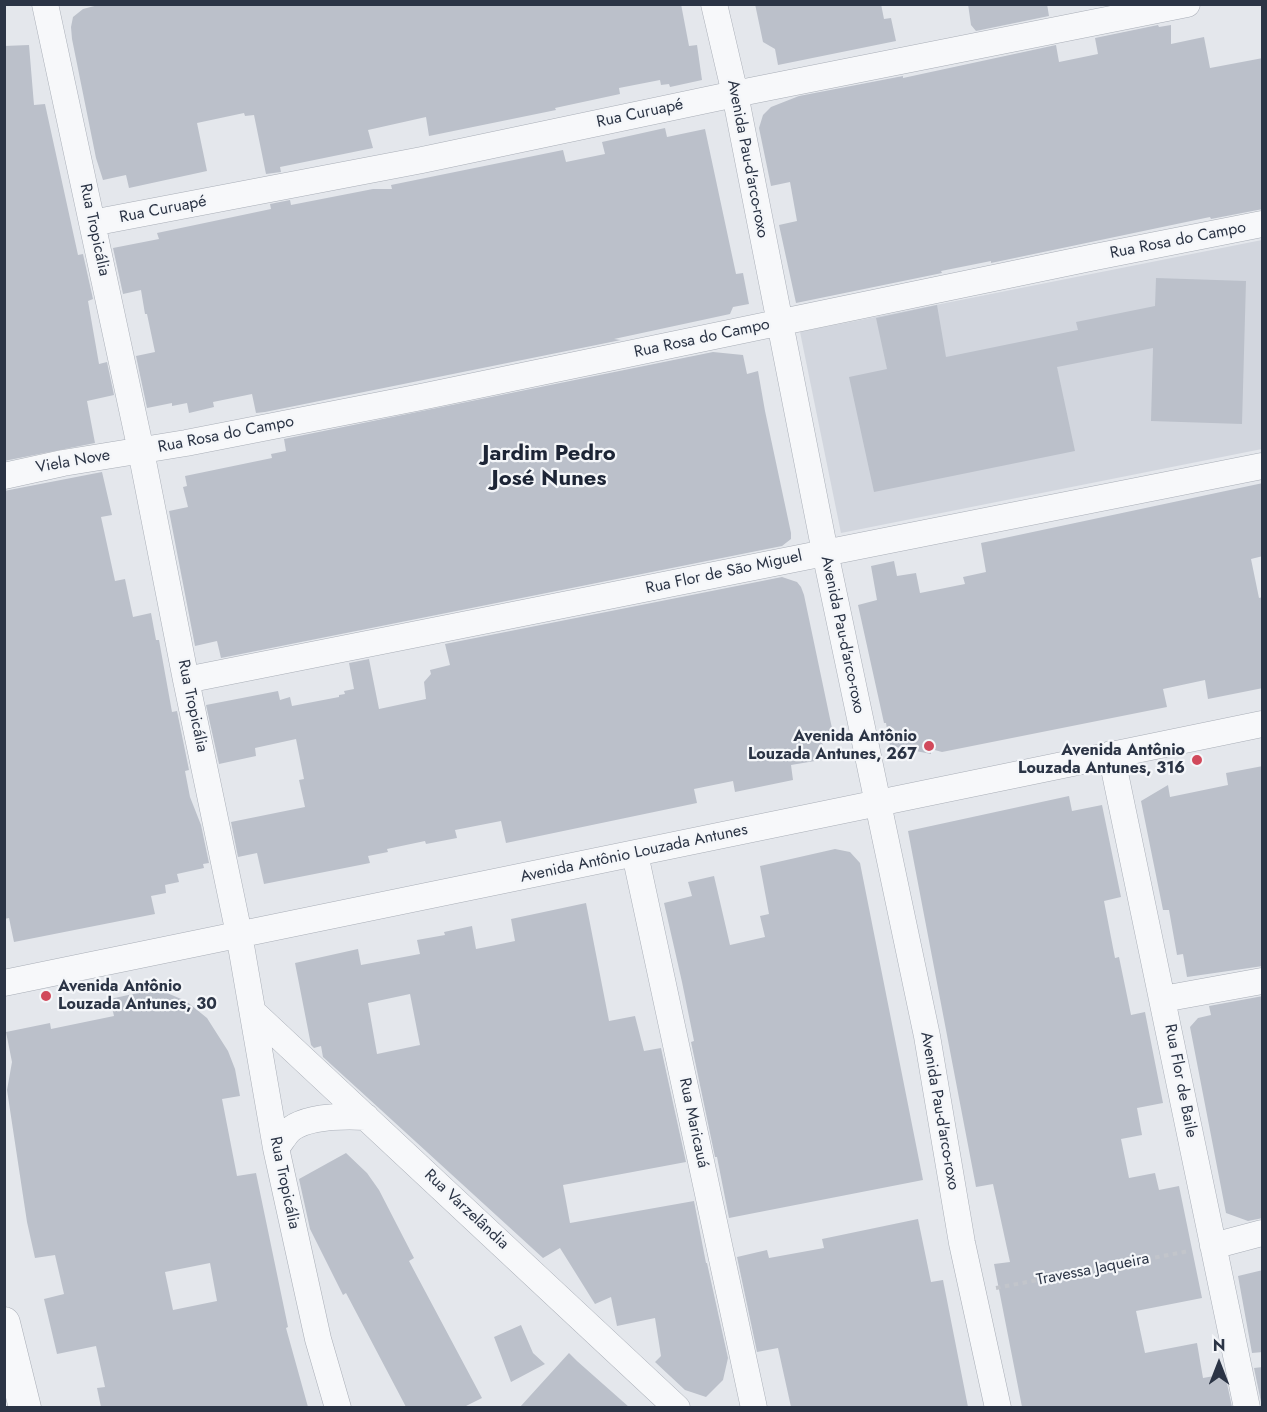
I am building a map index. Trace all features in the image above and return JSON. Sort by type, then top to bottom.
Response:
[{"type":"street","name":"Rua Tropicália","points":[[45,4],[141,450],[239,934],[276,1148],[318,1339],[338,1407]]},
{"type":"street","name":"Avenida Pau-d'arco-roxo","points":[[714,4],[735,94],[876,804],[927,1036],[962,1243],[998,1407]]},
{"type":"street","name":"Rua Curuapé","points":[[92,223],[422,160],[735,94],[1187,4]]},
{"type":"street","name":"Rua Rosa do Campo","points":[[141,450],[416,398],[1263,224]]},
{"type":"street","name":"Viela Nove","points":[[4,476],[141,450]]},
{"type":"street","name":"Rua Flor de São Miguel","points":[[186,680],[1263,466]]},
{"type":"street","name":"Avenida Antônio Louzada Antunes","points":[[4,983],[1263,724]]},
{"type":"street","name":"Rua Flor de Baile","points":[[1111,754],[1247,1407]]},
{"type":"street","name":"Rua Maricauá","points":[[635,854],[749,1402]]},
{"type":"street","points":[[1163,999],[1263,981]]},
{"type":"street","name":"Rua Varzelândia","points":[[254,1012],[677,1407]]},
{"type":"street","points":[[276,1148],[291,1129],[314,1120],[342,1116],[366,1117]]},
{"type":"street","points":[[1213,1246],[1263,1233]]},
{"type":"street","points":[[5,1329],[25,1407]]},
{"type":"path","name":"Travessa Jaqueira","points":[[974,1293],[1213,1246]]},
{"type":"shaded area","points":[[1262,240],[1262,449],[841,533],[800,332]]},
{"type":"building","points":[[102,4],[681,4],[689,46],[697,45],[702,80],[670,87],[669,84],[661,85],[660,80],[619,88],[620,94],[555,108],[556,110],[429,136],[426,117],[368,130],[373,148],[280,167],[281,172],[266,174],[254,115],[245,116],[244,113],[197,123],[207,171],[129,188],[126,175],[103,180],[96,158],[72,39],[73,17],[83,9]]},
{"type":"building","points":[[755,4],[881,4],[884,19],[891,18],[896,41],[778,65],[775,49],[763,42]]},
{"type":"building","points":[[968,4],[1047,4],[1049,16],[976,31],[971,25]]},
{"type":"building","points":[[1158,25],[1159,27],[1171,25],[1171,44],[1204,37],[1210,68],[1263,58],[1263,209],[1211,219],[1210,217],[991,263],[991,261],[941,271],[942,273],[796,303],[779,225],[797,221],[790,182],[771,186],[759,128],[763,115],[771,107],[799,96],[903,76],[903,78],[1056,45],[1059,62],[1098,54],[1095,38]]},
{"type":"building","points":[[29,45],[34,105],[45,104],[78,255],[83,254],[93,299],[88,301],[99,364],[107,362],[114,395],[87,401],[95,443],[4,461],[4,46]]},
{"type":"building","points":[[665,128],[667,137],[705,129],[736,274],[743,273],[749,304],[733,307],[730,314],[614,339],[621,340],[265,412],[256,413],[252,394],[213,402],[214,407],[189,413],[187,403],[172,406],[172,403],[147,408],[136,356],[155,352],[147,314],[145,314],[141,290],[123,294],[113,248],[159,239],[157,233],[271,209],[270,204],[290,200],[291,205],[373,189],[392,189],[391,185],[563,150],[566,162],[605,154],[602,142]]},
{"type":"building","points":[[1156,278],[1246,281],[1242,424],[1151,421],[1153,348],[1057,367],[1075,451],[874,492],[849,377],[887,369],[876,318],[937,305],[946,357],[1078,330],[1076,322],[1155,306]]},
{"type":"building","points":[[713,352],[743,355],[747,374],[758,371],[791,533],[791,539],[782,546],[221,658],[217,641],[195,646],[169,511],[188,507],[183,487],[187,486],[185,476],[272,458],[271,454],[286,451],[284,439]]},
{"type":"building","points":[[102,472],[112,515],[101,517],[115,581],[125,579],[133,617],[151,613],[156,640],[159,640],[172,712],[177,711],[189,770],[185,771],[190,797],[201,825],[209,863],[203,864],[204,868],[177,874],[179,882],[165,885],[166,893],[151,896],[155,914],[14,942],[9,918],[4,919],[4,491]]},
{"type":"building","points":[[1263,483],[1263,556],[1251,559],[1259,598],[1263,597],[1263,688],[1208,699],[1205,680],[1163,689],[1167,707],[942,752],[931,749],[931,754],[890,746],[858,605],[877,600],[871,566],[894,561],[897,576],[916,573],[920,593],[965,584],[963,577],[986,572],[981,543]]},
{"type":"building","points":[[782,577],[797,582],[804,595],[833,733],[821,736],[824,750],[821,760],[791,765],[793,780],[735,792],[733,781],[694,789],[697,803],[506,843],[501,821],[455,830],[457,838],[426,844],[425,841],[387,849],[388,852],[368,856],[370,863],[264,884],[257,853],[238,857],[231,822],[305,807],[299,780],[304,779],[296,739],[255,748],[256,756],[219,764],[206,705],[278,691],[280,700],[290,697],[292,706],[339,697],[345,694],[344,691],[354,689],[349,663],[369,659],[379,709],[426,699],[424,682],[431,674],[430,670],[450,665],[445,644]]},
{"type":"building","points":[[1263,766],[1263,966],[1187,977],[1183,954],[1177,955],[1169,910],[1163,910],[1141,801],[1168,785],[1170,797],[1228,785],[1226,773]]},
{"type":"building","points":[[1069,796],[1072,811],[1102,805],[1121,897],[1104,901],[1115,958],[1119,957],[1131,1015],[1145,1012],[1163,1103],[1137,1108],[1142,1135],[1121,1139],[1129,1178],[1155,1173],[1159,1190],[1179,1186],[1202,1298],[1136,1311],[1145,1353],[1197,1343],[1203,1378],[1225,1374],[1232,1407],[1022,1407],[994,1264],[1010,1262],[993,1184],[976,1187],[908,831]]},
{"type":"building","points":[[835,849],[850,852],[860,863],[923,1180],[729,1218],[664,903],[692,896],[688,882],[714,876],[730,945],[765,937],[760,916],[769,914],[760,866]]},
{"type":"building","points":[[586,903],[609,1021],[635,1016],[644,1051],[661,1048],[686,1162],[563,1185],[570,1223],[694,1201],[728,1358],[723,1380],[706,1397],[685,1390],[655,1362],[661,1356],[655,1318],[617,1326],[611,1297],[595,1304],[560,1248],[543,1258],[323,1057],[321,1046],[314,1048],[311,1045],[295,963],[358,949],[361,965],[420,954],[417,940],[445,935],[444,932],[472,926],[476,949],[496,945],[515,941],[511,919]],"holes":[[[410,994],[420,1045],[377,1054],[368,1003]]]},
{"type":"building","points":[[142,992],[167,993],[186,1001],[207,1018],[228,1051],[235,1069],[240,1096],[222,1099],[237,1176],[256,1173],[288,1327],[286,1328],[308,1407],[101,1407],[97,1388],[105,1387],[96,1346],[57,1354],[44,1299],[64,1294],[55,1255],[35,1258],[27,1222],[7,1090],[12,1062],[6,1032],[50,1023],[51,1029],[114,1016],[110,999]],"holes":[[[210,1263],[217,1301],[173,1310],[165,1272]]]},
{"type":"building","points":[[1263,996],[1263,1218],[1248,1221],[1226,1213],[1190,1027],[1198,1018],[1211,1015],[1209,1006]]},
{"type":"building","points":[[346,1153],[367,1173],[379,1190],[414,1258],[409,1261],[482,1398],[464,1407],[406,1407],[346,1293],[343,1295],[310,1229],[299,1179]]},
{"type":"building","points":[[918,1219],[931,1282],[943,1280],[968,1407],[791,1407],[778,1348],[757,1352],[737,1257],[767,1250],[769,1258],[824,1248],[822,1239]]},
{"type":"building","points":[[1263,1270],[1263,1352],[1252,1353],[1238,1276]]},
{"type":"building","points":[[521,1325],[533,1353],[545,1364],[511,1382],[494,1337]]},
{"type":"building","points":[[569,1353],[577,1361],[629,1407],[520,1407]]},
{"type":"building","points":[[1263,1367],[1263,1407],[1262,1407],[1254,1368]]},
{"type":"place","name":"Avenida Antônio Louzada Antunes, 267","points":[[929,746]]},
{"type":"place","name":"Avenida Antônio Louzada Antunes, 316","points":[[1197,760]]},
{"type":"place","name":"Avenida Antônio Louzada Antunes, 30","points":[[46,996]]},
{"type":"district","name":"Jardim Pedro José Nunes","points":[[549,468]]}]
